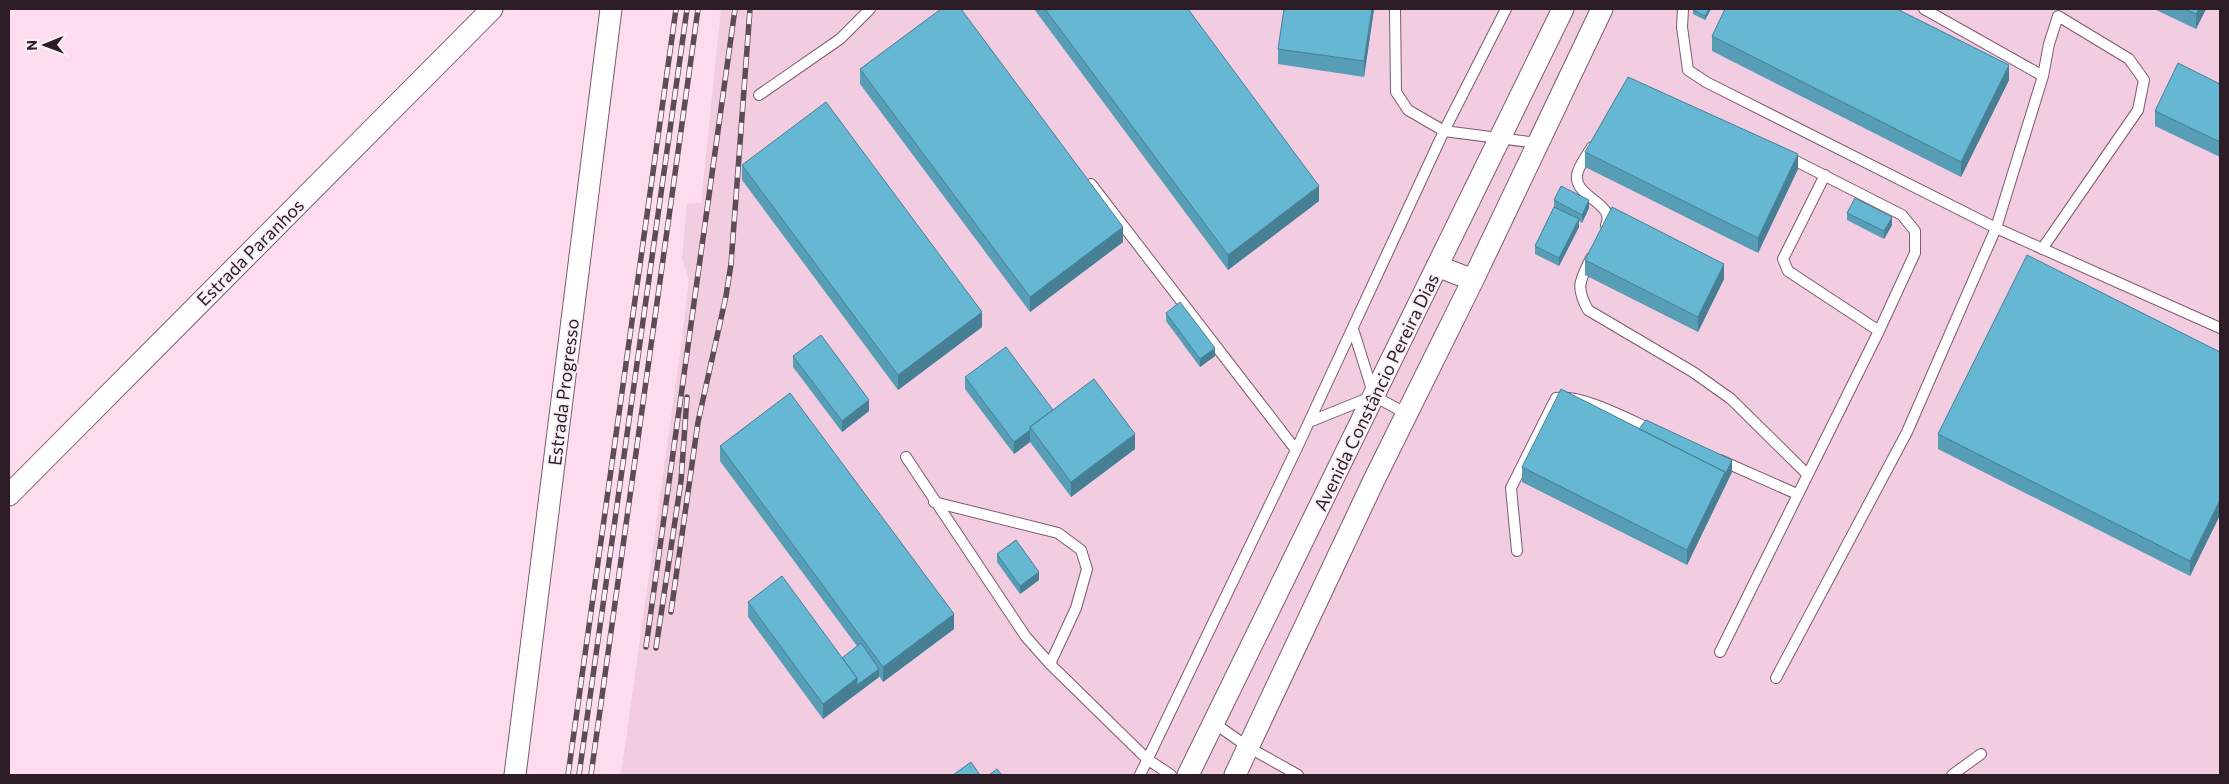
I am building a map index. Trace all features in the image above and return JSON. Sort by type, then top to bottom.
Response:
[{"type":"street","name":"Estrada Paranhos","points":[[9,494],[492,9]]},
{"type":"street","name":"Estrada Progresso","points":[[515,775],[611,9]]},
{"type":"street","name":"Avenida Constâncio Pereira Dias","points":[[1188,775],[1563,9]]},
{"type":"street","name":"Avenida Constâncio Pereira Dias","points":[[1235,775],[1406,414],[1473,280],[1602,9]]},
{"type":"street","points":[[1437,266],[1473,280]]},
{"type":"lane","points":[[760,95],[840,39],[870,9]]},
{"type":"lane","points":[[1395,9],[1396,92],[1408,110],[1444,131],[1537,143]]},
{"type":"lane","points":[[1140,775],[1296,450],[1444,131],[1506,9]]},
{"type":"lane","points":[[1683,9],[1682,28],[1688,70],[1706,82],[1996,228],[2220,328]]},
{"type":"lane","points":[[1924,9],[2043,76]]},
{"type":"lane","points":[[1776,678],[1907,432],[1996,228],[2043,76],[2049,44],[2060,12],[2129,59],[2144,80],[2138,110],[2042,249]]},
{"type":"lane","points":[[1596,138],[1577,173],[1578,184],[1582,190],[1609,216],[1601,235]]},
{"type":"lane","points":[[1720,652],[1879,331],[1915,253],[1914,231],[1902,215],[1825,174],[1772,150]]},
{"type":"lane","points":[[1825,174],[1783,260],[1788,271],[1879,331]]},
{"type":"lane","points":[[1087,179],[1296,450]]},
{"type":"lane","points":[[1594,252],[1579,284],[1581,296],[1588,310],[1693,372],[1731,399],[1807,474]]},
{"type":"lane","points":[[1352,328],[1374,396],[1406,414]]},
{"type":"lane","points":[[1309,422],[1374,396]]},
{"type":"lane","points":[[1517,551],[1511,488],[1556,398],[1563,397],[1597,406],[1660,434]]},
{"type":"lane","points":[[1706,454],[1797,494]]},
{"type":"lane","points":[[906,457],[934,502],[1026,637],[1050,664],[1148,759],[1171,775]]},
{"type":"lane","points":[[934,502],[1058,533],[1081,550],[1086,569],[1076,608],[1050,664]]},
{"type":"lane","points":[[1214,723],[1248,748],[1298,775]]},
{"type":"lane","points":[[1952,775],[1981,754]]},
{"type":"shaded area","points":[[721,9],[2220,9],[2220,775],[621,775],[689,279],[682,259],[687,204],[701,203]]},
{"type":"building","points":[[941,9],[961,9],[1123,227],[1030,297],[860,69]]},
{"type":"building","points":[[1045,9],[1188,9],[1319,186],[1228,255]]},
{"type":"building","points":[[1284,9],[1372,9],[1364,61],[1278,49]]},
{"type":"building","points":[[1693,9],[1709,9],[1705,16]]},
{"type":"building","points":[[1725,9],[1897,9],[2009,65],[1961,162],[1712,36]]},
{"type":"building","points":[[2185,9],[2199,9],[2196,14]]},
{"type":"building","points":[[2178,63],[2220,84],[2220,142],[2155,111]]},
{"type":"building","points":[[1628,77],[1798,154],[1758,238],[1585,152]]},
{"type":"building","points":[[826,102],[982,312],[898,375],[742,165]]},
{"type":"building","points":[[1561,186],[1589,200],[1582,215],[1554,200]]},
{"type":"building","points":[[1855,198],[1892,217],[1884,231],[1847,213]]},
{"type":"building","points":[[1554,207],[1579,219],[1559,258],[1535,246]]},
{"type":"building","points":[[1612,207],[1724,264],[1698,317],[1585,260]]},
{"type":"building","points":[[2027,255],[2220,352],[2220,500],[2190,561],[1938,434]]},
{"type":"building","points":[[1180,302],[1215,348],[1200,359],[1166,313]]},
{"type":"building","points":[[821,335],[869,400],[842,421],[793,356]]},
{"type":"building","points":[[1006,347],[1053,410],[1014,442],[965,377]]},
{"type":"building","points":[[1094,379],[1135,434],[1071,482],[1030,427]]},
{"type":"building","points":[[1561,389],[1725,472],[1687,550],[1522,467]]},
{"type":"building","points":[[790,393],[954,614],[883,667],[720,446]]},
{"type":"building","points":[[1646,420],[1732,460],[1725,475],[1725,472],[1639,429]]},
{"type":"building","points":[[1016,540],[1039,572],[1020,586],[997,554]]},
{"type":"building","points":[[782,576],[857,678],[823,704],[748,602]]},
{"type":"building","points":[[861,643],[879,669],[857,685],[857,678],[842,658]]},
{"type":"building","points":[[971,762],[980,775],[953,775]]},
{"type":"building","points":[[997,769],[1002,775],[989,775]]},
{"type":"railway","points":[[568,775],[676,9]]},
{"type":"railway","points":[[579,775],[687,9]]},
{"type":"railway","points":[[591,775],[698,9]]},
{"type":"railway","points":[[646,647],[735,9]]},
{"type":"railway","points":[[671,612],[698,422],[726,296],[731,264],[750,9]]},
{"type":"railway","points":[[656,648],[681,481],[687,397]]}]
